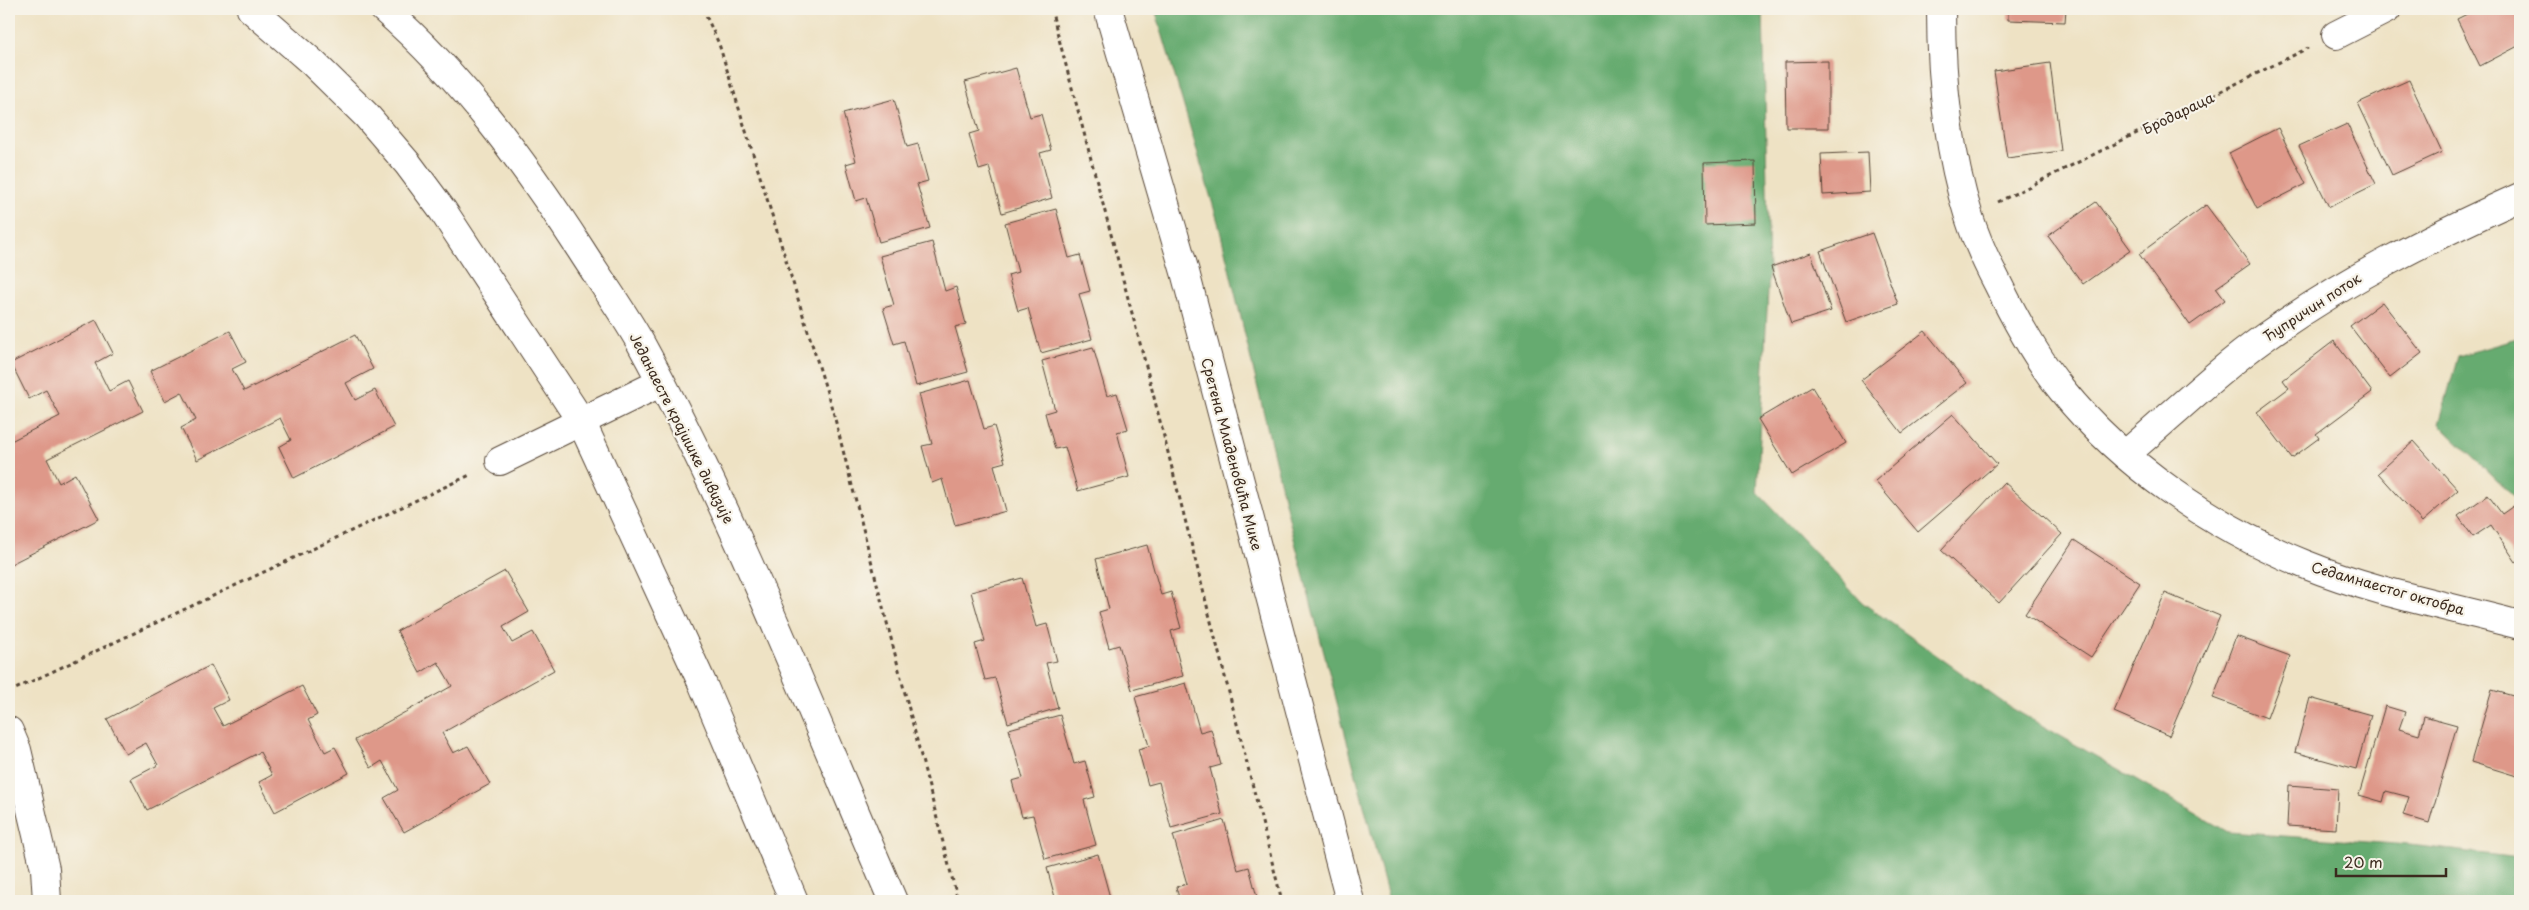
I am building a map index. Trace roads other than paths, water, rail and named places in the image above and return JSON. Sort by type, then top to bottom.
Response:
[{"type":"street","points":[[251,9],[313,62],[366,115],[408,164],[443,211],[581,421],[703,685],[794,901]]},
{"type":"street","name":"Једанаесте крајишке дивизије","points":[[384,9],[416,37],[464,88],[512,149],[557,212],[639,340],[695,447],[737,536],[893,901]]},
{"type":"street","name":"Сретена Младеновића Мике","points":[[1108,9],[1185,272],[1350,901]]},
{"type":"street","name":"Седамнаестог октобра","points":[[1941,9],[1945,95],[1954,151],[1969,217],[2002,294],[2033,348],[2061,389],[2078,409],[2159,482],[2202,512],[2243,536],[2304,564],[2356,582],[2520,625]]},
{"type":"street","points":[[2336,34],[2387,9]]},
{"type":"street","name":"Ћупричин поток","points":[[2126,454],[2208,381],[2264,338],[2329,295],[2392,257],[2520,197]]},
{"type":"street","points":[[500,461],[660,383]]},
{"type":"street","points":[[9,731],[17,750],[45,869],[47,901]]}]
